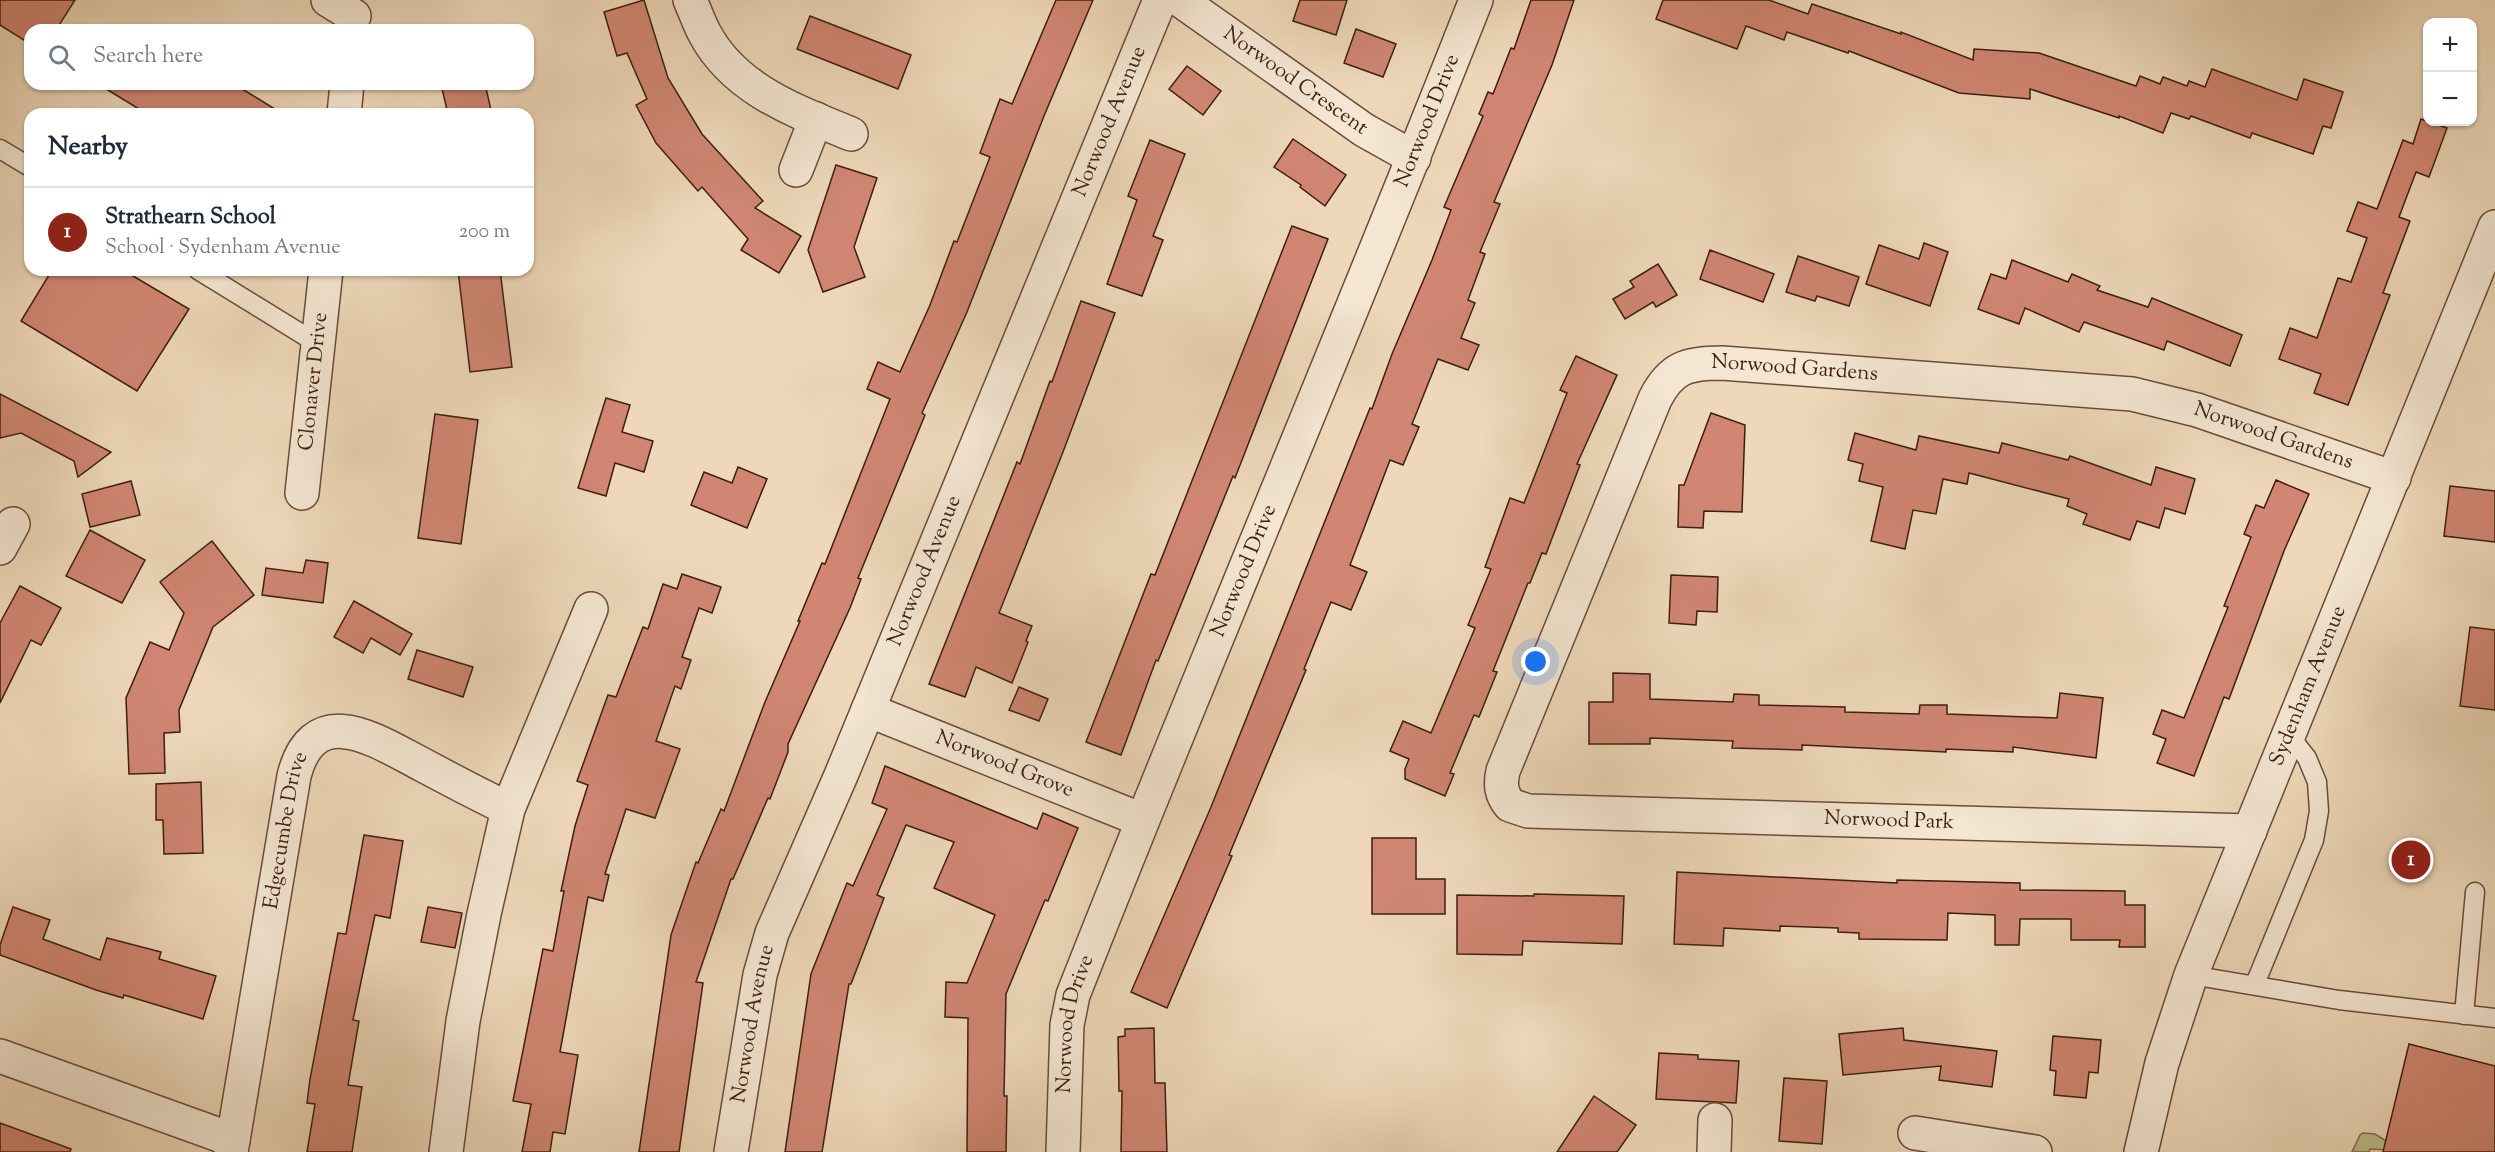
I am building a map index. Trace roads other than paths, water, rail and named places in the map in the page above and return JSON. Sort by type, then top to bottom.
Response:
[{"type":"street","points":[[690,0],[705,35],[724,63],[751,86],[777,102],[851,134]]},
{"type":"street","name":"Norwood Avenue","points":[[731,1152],[760,975],[772,933],[868,710],[1160,0]]},
{"type":"street","name":"Norwood Crescent","points":[[1180,0],[1364,130],[1414,158]]},
{"type":"street","name":"Norwood Drive","points":[[1063,1152],[1067,1025],[1073,995],[1142,820],[1414,158],[1476,0]]},
{"type":"street","points":[[345,108],[346,90]]},
{"type":"street","points":[[796,170],[816,119]]},
{"type":"street","name":"Sydenham Avenue","points":[[2141,1152],[2162,1063],[2191,975],[2495,227]]},
{"type":"street","name":"Clonaver Drive","points":[[302,493],[325,276]]},
{"type":"street","name":"Norwood Gardens","points":[[1528,812],[1510,805],[1504,798],[1501,789],[1503,771],[1655,399],[1668,378],[1689,365],[1722,363],[2132,394],[2197,410],[2394,478]]},
{"type":"street","points":[[447,1152],[463,1022],[508,809],[591,609]]},
{"type":"street","name":"Norwood Grove","points":[[868,710],[1142,820]]},
{"type":"street","name":"Edgecumbe Drive","points":[[232,1146],[294,776],[301,753],[307,745],[332,731],[361,734],[508,809]]},
{"type":"street","name":"Norwood Park","points":[[1528,812],[2250,831]]},
{"type":"street","points":[[0,1056],[232,1146]]},
{"type":"street","points":[[1915,1133],[2035,1152]]},
{"type":"lane","points":[[0,149],[24,163]]},
{"type":"lane","points":[[208,276],[318,344]]},
{"type":"lane","points":[[2255,984],[2314,840],[2319,812],[2317,782],[2307,758],[2289,735]]},
{"type":"lane","points":[[2464,1015],[2475,891]]},
{"type":"lane","points":[[2191,975],[2351,1002],[2495,1018]]},
{"type":"place","name":"Strathearn School","points":[[2411,860]]}]
